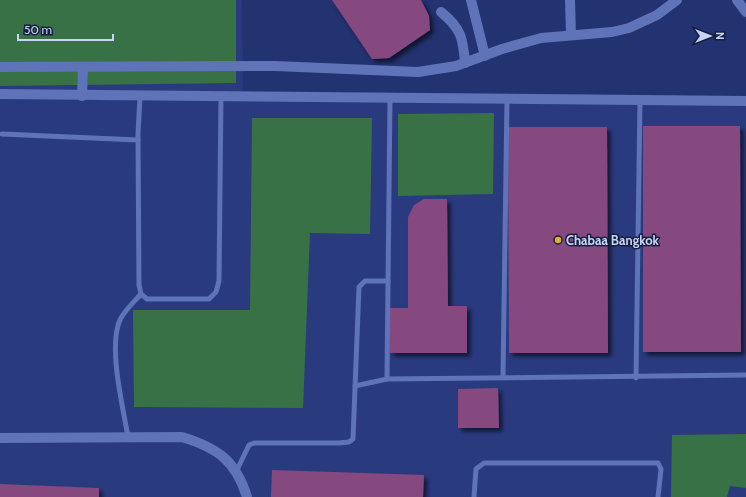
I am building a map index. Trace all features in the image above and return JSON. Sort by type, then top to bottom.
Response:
[{"type":"street","points":[[471,0],[485,56]]},
{"type":"street","points":[[570,0],[571,35]]},
{"type":"street","points":[[0,67],[83,68],[275,66],[418,72],[439,70],[541,38],[612,32],[629,28],[657,15],[677,0]]},
{"type":"street","points":[[737,0],[746,12]]},
{"type":"street","points":[[441,12],[454,23],[460,32],[465,63]]},
{"type":"street","points":[[82,96],[83,68]]},
{"type":"street","points":[[0,94],[140,97],[390,97],[746,101]]},
{"type":"street","points":[[0,438],[182,437],[198,442],[227,459],[236,472],[247,497]]},
{"type":"lane","points":[[140,97],[138,137],[139,285],[141,294],[147,299],[209,299],[216,292],[219,281],[221,96]]},
{"type":"lane","points":[[388,379],[390,97]]},
{"type":"lane","points":[[503,377],[507,99]]},
{"type":"lane","points":[[636,378],[640,100]]},
{"type":"lane","points":[[2,134],[138,137]]},
{"type":"lane","points":[[236,472],[249,445],[254,443],[349,442],[353,439],[359,287],[365,281],[388,281]]},
{"type":"lane","points":[[128,437],[116,362],[116,330],[121,318],[141,294]]},
{"type":"lane","points":[[355,386],[388,379],[503,377],[636,378],[746,375]]},
{"type":"lane","points":[[474,497],[476,470],[484,463],[658,463],[661,469],[658,497]]},
{"type":"shaded area","points":[[0,0],[242,0],[243,91],[746,96],[746,497],[0,497]]},
{"type":"green space","points":[[0,0],[236,0],[236,83],[0,86]]},
{"type":"green space","points":[[494,113],[493,194],[398,196],[398,114]]},
{"type":"green space","points":[[252,118],[372,118],[370,234],[310,233],[303,408],[134,407],[133,310],[250,310]]},
{"type":"green space","points":[[746,434],[746,488],[730,486],[727,497],[671,497],[672,435]]},
{"type":"building","points":[[332,0],[421,0],[429,16],[430,30],[389,58],[372,59]]},
{"type":"building","name":"Chabaa Bangkok","points":[[643,126],[740,126],[741,352],[643,352]]},
{"type":"building","name":"Chabaa Bangkok","points":[[508,127],[607,127],[608,353],[509,353]]},
{"type":"building","points":[[424,199],[447,199],[448,306],[467,306],[467,353],[390,353],[390,308],[408,308],[408,217],[414,205]]},
{"type":"building","points":[[498,388],[499,428],[458,428],[458,389]]},
{"type":"building","points":[[272,470],[424,475],[423,497],[271,497]]},
{"type":"building","points":[[0,484],[99,488],[99,497],[0,497]]},
{"type":"place","name":"Chabaa Bangkok","points":[[558,240]]}]
